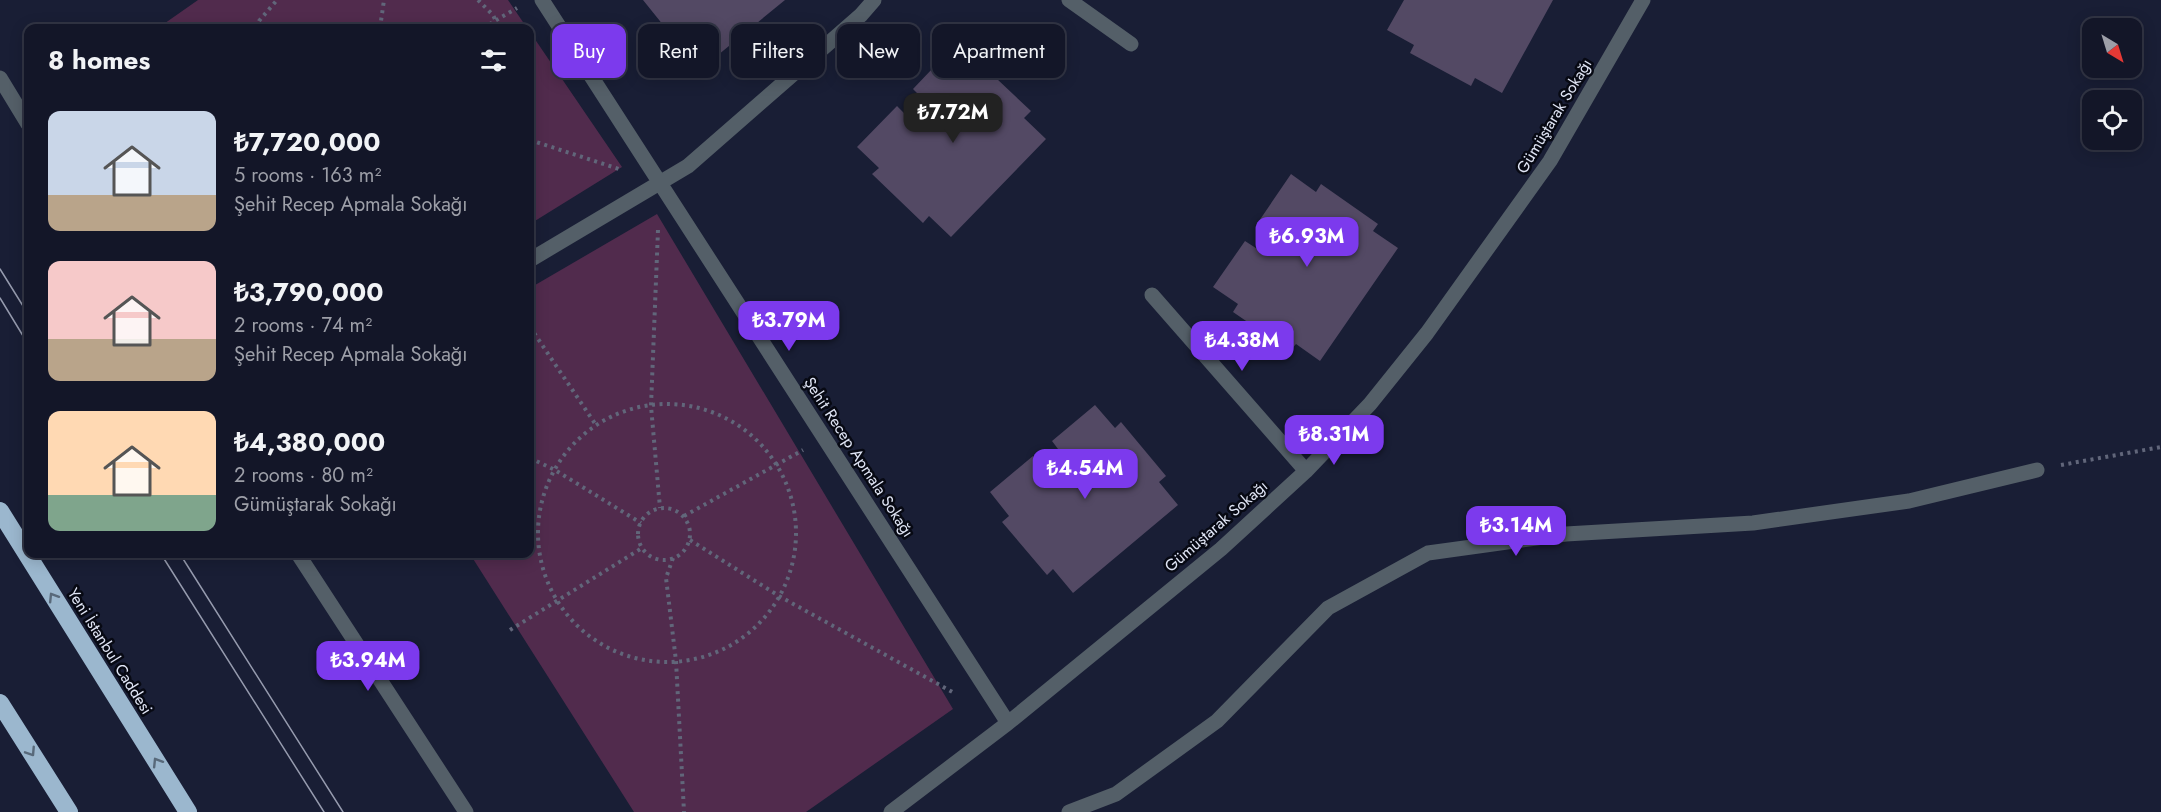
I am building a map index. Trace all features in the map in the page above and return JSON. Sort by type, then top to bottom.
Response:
[{"type":"highway","name":"Yeni İstanbul Caddesi","points":[[0,512],[24,550]]},
{"type":"highway","name":"Yeni İstanbul Caddesi","points":[[29,558],[188,812]]},
{"type":"highway","points":[[0,703],[69,812]]},
{"type":"street","name":"Şehit Recep Apmala Sokağı","points":[[542,0],[1008,723]]},
{"type":"street","points":[[534,258],[688,166],[861,15],[874,0]]},
{"type":"street","points":[[1069,0],[1131,44]]},
{"type":"street","name":"Gümüştarak Sokağı","points":[[891,812],[1008,723],[1221,549],[1306,471],[1370,404],[1406,360],[1550,161],[1643,0]]},
{"type":"street","points":[[0,78],[24,117]]},
{"type":"street","points":[[1152,295],[1306,471]]},
{"type":"street","points":[[1069,812],[1116,794],[1217,721],[1328,608],[1428,553],[1566,534],[1786,518],[1909,501],[2037,470]]},
{"type":"street","points":[[301,558],[466,812]]},
{"type":"path","points":[[258,24],[278,0]]},
{"type":"path","points":[[381,24],[384,0]]},
{"type":"path","points":[[478,0],[493,15],[497,24]]},
{"type":"path","points":[[490,24],[522,5]]},
{"type":"path","points":[[534,142],[659,182]]},
{"type":"path","points":[[658,229],[651,406],[660,508]]},
{"type":"path","points":[[534,333],[596,425]]},
{"type":"path","points":[[675,403],[716,412],[751,434],[778,465],[793,503],[796,544],[786,584],[764,619],[731,646],[692,660],[651,662],[608,650],[573,623],[548,587],[537,544],[541,500],[560,459],[596,425],[631,408],[675,403]]},
{"type":"path","points":[[683,516],[778,465],[824,437]]},
{"type":"path","points":[[2037,470],[2161,447]]},
{"type":"path","points":[[534,460],[555,470],[641,523]]},
{"type":"path","points":[[660,508],[669,508],[683,516],[688,523],[690,540],[681,554],[674,558],[656,559],[648,555],[642,548],[638,531],[646,516],[660,508]]},
{"type":"path","points":[[690,540],[779,596],[966,700]]},
{"type":"path","points":[[510,630],[642,548]]},
{"type":"path","points":[[674,558],[666,578],[676,661],[684,812]]},
{"type":"shaded area","points":[[198,0],[508,0],[524,24],[164,24]]},
{"type":"shaded area","points":[[534,38],[552,64],[552,78],[561,78],[622,167],[534,222]]},
{"type":"shaded area","points":[[657,214],[953,709],[806,812],[634,812],[473,558],[534,558],[534,286]]},
{"type":"building","points":[[643,0],[785,0],[756,24],[731,24],[731,44],[719,54],[719,24],[662,24]]},
{"type":"building","points":[[1404,0],[1553,0],[1502,93],[1475,78],[1471,86],[1410,53],[1414,45],[1387,30]]},
{"type":"building","points":[[932,69],[932,78],[996,78],[1031,111],[1024,118],[1046,139],[951,237],[929,216],[923,223],[872,174],[879,168],[857,147],[897,106],[911,120],[928,104],[913,89]]},
{"type":"building","points":[[1291,174],[1316,192],[1321,184],[1378,224],[1373,231],[1398,248],[1320,361],[1296,344],[1290,351],[1233,312],[1238,304],[1213,287],[1245,241],[1262,252],[1276,233],[1259,221]]},
{"type":"building","points":[[1095,405],[1115,428],[1121,422],[1166,476],[1159,482],[1178,505],[1073,593],[1053,569],[1047,575],[1002,522],[1009,516],[990,492],[1033,456],[1046,472],[1064,457],[1052,441]]},
{"type":"tram line","points":[[0,269],[24,308]]},
{"type":"tram line","points":[[0,298],[24,337]]},
{"type":"tram line","points":[[164,558],[324,812]]},
{"type":"tram line","points":[[183,558],[343,812]]}]
